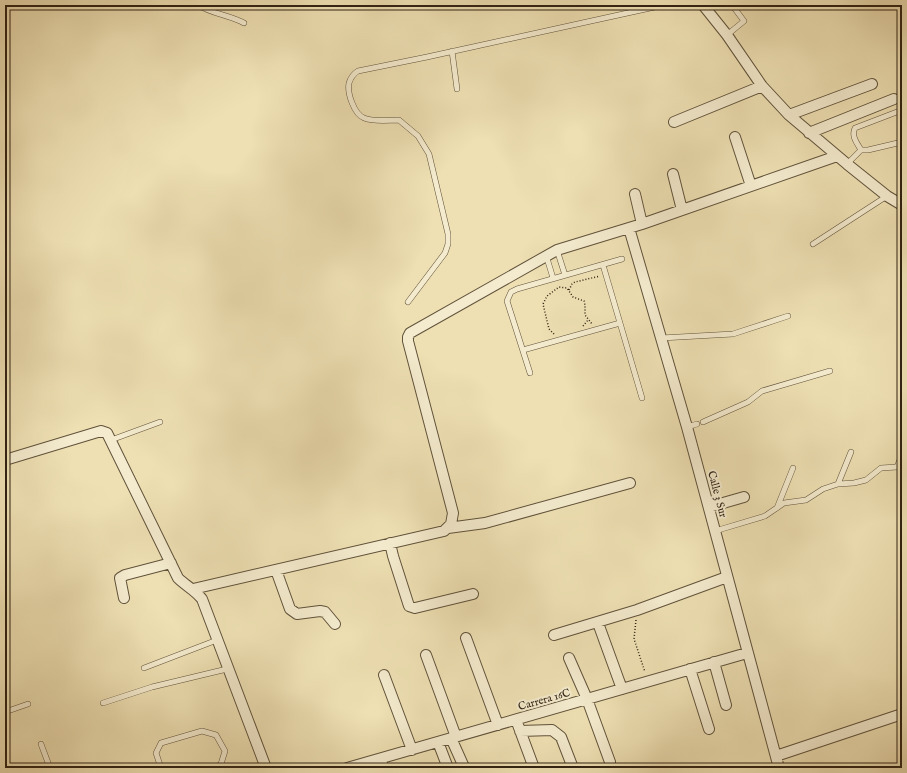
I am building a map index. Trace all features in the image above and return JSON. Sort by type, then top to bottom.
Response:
[{"type":"street","points":[[703,5],[762,86],[789,115],[887,196],[902,205]]},
{"type":"street","points":[[789,115],[872,84]]},
{"type":"street","points":[[674,122],[762,86]]},
{"type":"street","points":[[809,133],[894,98]]},
{"type":"street","points":[[735,137],[751,186]]},
{"type":"street","points":[[448,528],[453,519],[453,513],[408,341],[410,333],[557,250],[642,224],[837,156]]},
{"type":"street","points":[[673,174],[682,210]]},
{"type":"street","points":[[635,194],[642,224]]},
{"type":"street","name":"Calle 3 Sur","points":[[629,228],[716,531],[747,653],[779,768]]},
{"type":"street","points":[[5,460],[101,431],[108,436],[178,578],[193,589],[202,599],[227,669],[266,768]]},
{"type":"street","points":[[193,589],[444,531],[448,528],[485,522],[630,483]]},
{"type":"street","points":[[709,507],[744,497]]},
{"type":"street","points":[[390,543],[409,606],[415,608],[473,594]]},
{"type":"street","points":[[124,598],[120,578],[125,574],[171,563]]},
{"type":"street","points":[[276,570],[290,609],[297,614],[320,611],[325,612],[335,624]]},
{"type":"street","points":[[554,635],[637,610],[727,577]]},
{"type":"street","points":[[598,623],[622,689]]},
{"type":"street","points":[[466,638],[498,725]]},
{"type":"street","name":"Carrera 16C","points":[[347,768],[382,763],[412,750],[438,742],[747,653]]},
{"type":"street","points":[[426,655],[464,767]]},
{"type":"street","points":[[569,658],[587,700],[610,762]]},
{"type":"street","points":[[714,662],[726,705]]},
{"type":"street","points":[[690,669],[709,730]]},
{"type":"street","points":[[384,675],[412,750]]},
{"type":"street","points":[[776,756],[902,714]]},
{"type":"street","points":[[517,720],[534,768]]},
{"type":"street","points":[[520,731],[552,730],[557,733],[561,737],[573,768]]},
{"type":"street","points":[[438,742],[448,768]]},
{"type":"lane","points":[[198,5],[207,11],[234,18],[244,24]]},
{"type":"lane","points":[[408,302],[445,253],[448,244],[448,234],[429,154],[418,136],[399,120],[371,120],[358,115],[354,109],[349,85],[352,75],[358,70],[664,5]]},
{"type":"lane","points":[[726,35],[744,21],[732,5]]},
{"type":"lane","points":[[452,51],[457,89]]},
{"type":"lane","points":[[861,150],[853,135],[855,128],[902,110]]},
{"type":"lane","points":[[847,164],[861,150],[868,150],[902,142]]},
{"type":"lane","points":[[813,244],[887,196]]},
{"type":"lane","points":[[557,250],[565,275]]},
{"type":"lane","points":[[546,255],[553,278]]},
{"type":"lane","points":[[530,373],[507,301],[514,290],[622,260]]},
{"type":"lane","points":[[602,265],[642,398]]},
{"type":"lane","points":[[661,338],[733,334],[788,316]]},
{"type":"lane","points":[[523,350],[620,323]]},
{"type":"lane","points":[[703,422],[748,402],[762,391],[830,371]]},
{"type":"lane","points":[[108,436],[160,422]]},
{"type":"lane","points":[[687,427],[697,424]]},
{"type":"lane","points":[[838,484],[851,452]]},
{"type":"lane","points":[[716,531],[765,516],[784,503],[806,500],[823,489],[838,484],[854,483],[866,480],[881,468],[896,467],[902,455]]},
{"type":"lane","points":[[776,509],[793,468]]},
{"type":"lane","points":[[144,668],[217,640]]},
{"type":"lane","points":[[103,703],[152,687],[227,669]]},
{"type":"lane","points":[[5,712],[28,704]]},
{"type":"lane","points":[[162,768],[156,752],[161,744],[202,731],[216,735],[225,751],[221,764],[215,768]]},
{"type":"lane","points":[[42,744],[50,768]]},
{"type":"path","points":[[569,290],[575,282],[605,274]]},
{"type":"path","points":[[556,334],[549,329],[543,307],[543,301],[559,287],[565,287],[569,290],[573,297],[584,302],[585,315],[596,329]]},
{"type":"path","points":[[581,326],[588,320]]},
{"type":"path","points":[[637,610],[634,639],[648,682]]}]
